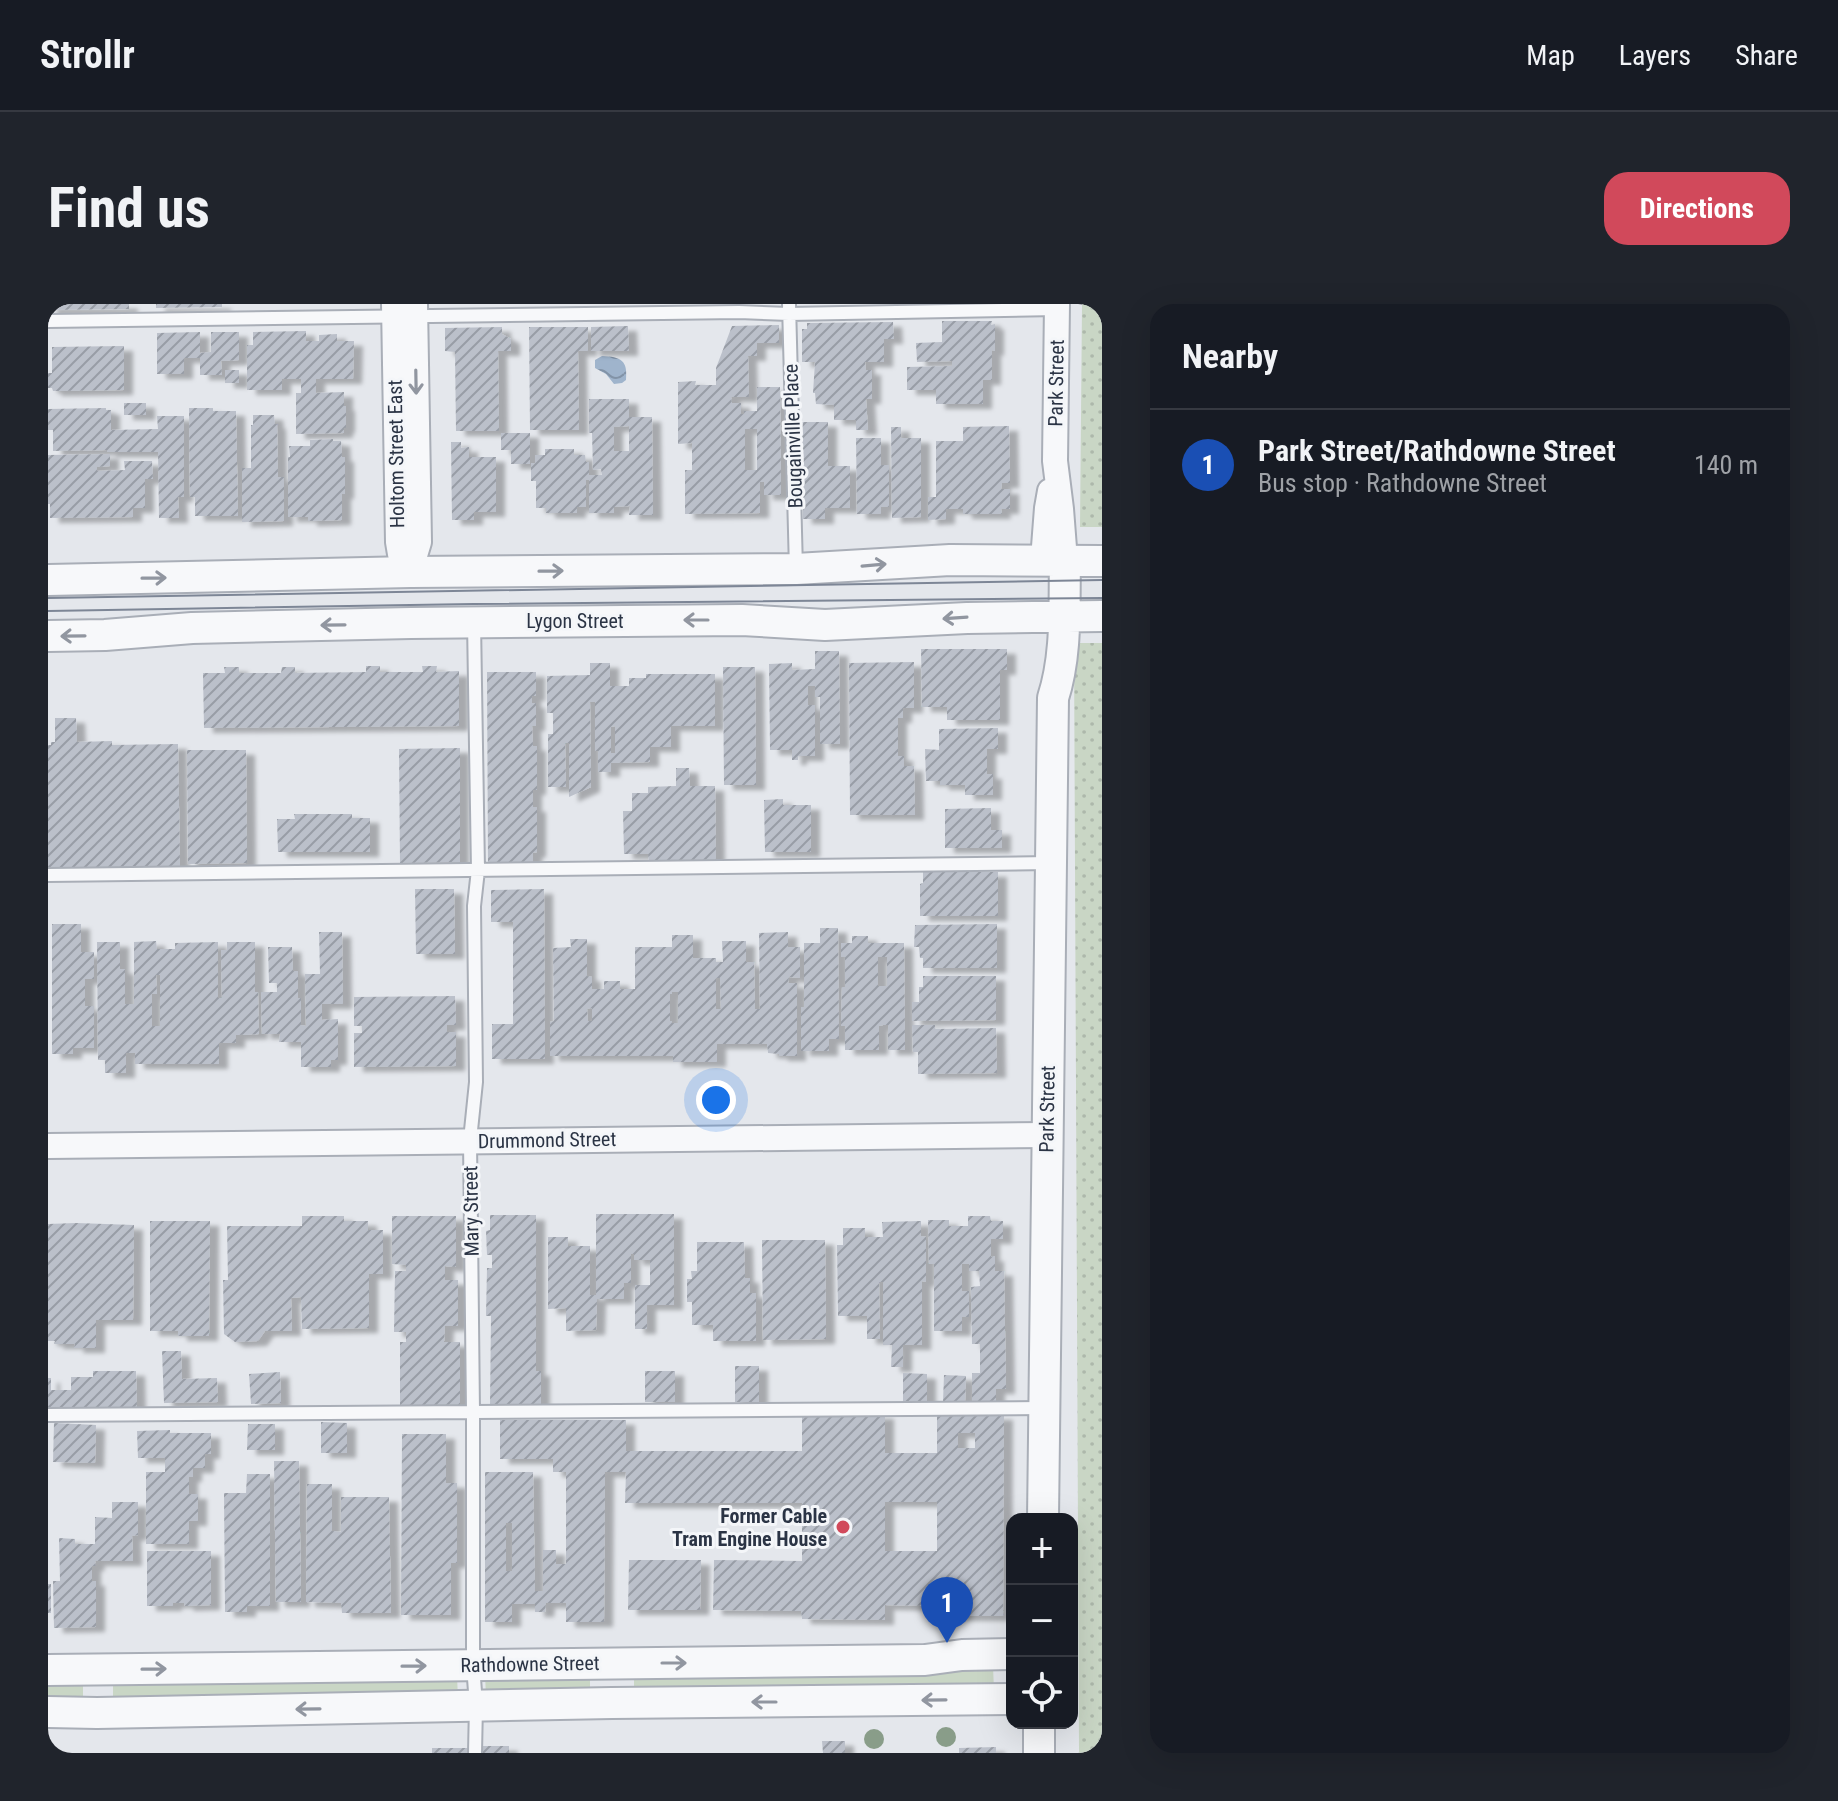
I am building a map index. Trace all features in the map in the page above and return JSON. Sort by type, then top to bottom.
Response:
[{"type":"street","name":"Park Street","points":[[1043,1513],[1053,698],[1045,675],[1042,649],[1053,617],[1054,560],[1061,509],[1055,461],[1057,306]]},
{"type":"street","name":"Holtom Street East","points":[[405,310],[398,542],[400,554],[410,572]]},
{"type":"street","points":[[48,580],[410,572],[796,569],[950,560],[1102,561]]},
{"type":"street","points":[[410,572],[411,623]]},
{"type":"street","points":[[473,572],[474,622]]},
{"type":"street","name":"Lygon Street","points":[[48,636],[192,628],[411,623],[742,620],[825,625],[1102,616]]},
{"type":"street","name":"Drummond Street","points":[[48,1146],[1047,1135]]},
{"type":"street","name":"Rathdowne Street","points":[[48,1670],[925,1660],[1006,1654]]},
{"type":"street","points":[[611,1663],[612,1703]]},
{"type":"street","points":[[97,1713],[98,1669]]},
{"type":"street","name":"Rathdowne Street","points":[[48,1712],[1006,1699]]},
{"type":"street","points":[[1039,1729],[1039,1753]]},
{"type":"lane","points":[[48,321],[405,310],[739,312],[1057,306]]},
{"type":"lane","name":"Bougainville Place","points":[[789,309],[796,569]]},
{"type":"lane","name":"Mary Street","points":[[474,622],[478,870],[474,906],[476,1082],[470,1140],[475,1753]]},
{"type":"lane","points":[[48,875],[1050,863]]},
{"type":"lane","points":[[48,1415],[1044,1408]]},
{"type":"green space","points":[[1082,304],[1102,304],[1102,527],[1080,527]]},
{"type":"green space","points":[[1074,643],[1102,643],[1102,1753],[1079,1753]]},
{"type":"green space","points":[[993,1666],[994,1690],[634,1694],[634,1671]]},
{"type":"green space","points":[[590,1672],[590,1697],[486,1698],[485,1673]]},
{"type":"green space","points":[[457,1675],[458,1700],[113,1703],[113,1678]]},
{"type":"green space","points":[[48,1678],[83,1678],[83,1701],[48,1702]]},
{"type":"water","points":[[602,356],[622,361],[626,368],[626,380],[614,384],[606,374],[595,368],[595,360]]},
{"type":"building","points":[[48,304],[129,304],[129,309],[48,310]]},
{"type":"building","points":[[156,304],[222,304],[222,307],[156,308]]},
{"type":"building","points":[[942,321],[992,321],[991,325],[995,324],[992,380],[983,380],[983,404],[936,404],[936,390],[907,390],[907,367],[952,366],[952,361],[917,362],[916,343],[942,342]]},
{"type":"building","points":[[893,322],[894,339],[884,339],[884,362],[865,362],[866,370],[872,370],[872,399],[866,399],[868,430],[856,430],[856,420],[834,420],[834,405],[816,404],[813,393],[815,362],[802,362],[802,329],[807,329],[807,323]]},
{"type":"building","points":[[779,325],[779,343],[757,343],[757,356],[748,356],[749,397],[731,397],[732,403],[741,403],[741,414],[744,414],[744,411],[757,411],[757,387],[780,387],[781,495],[764,495],[764,482],[760,482],[760,513],[685,514],[685,470],[692,470],[692,443],[678,444],[678,382],[696,381],[695,385],[716,385],[716,368],[732,326]],"holes":[[[745,429],[757,429],[757,470],[745,470]]]},
{"type":"building","points":[[628,326],[629,351],[591,351],[591,327]]},
{"type":"building","points":[[502,327],[502,334],[511,339],[511,351],[498,351],[499,431],[456,431],[455,352],[445,351],[445,328]]},
{"type":"building","points":[[529,327],[588,327],[588,351],[578,351],[579,430],[530,430]]},
{"type":"building","points":[[306,331],[306,341],[319,341],[319,335],[337,334],[337,341],[354,341],[353,379],[316,379],[316,393],[344,392],[344,433],[296,434],[296,393],[301,393],[301,379],[282,379],[282,390],[247,390],[247,345],[253,345],[253,332]]},
{"type":"building","points":[[200,332],[200,353],[211,352],[211,332],[239,332],[239,360],[221,361],[222,375],[200,375],[200,358],[184,358],[184,374],[157,374],[157,333]]},
{"type":"building","points":[[124,346],[124,390],[53,391],[48,388],[48,373],[52,373],[52,347]]},
{"type":"building","points":[[225,370],[239,370],[239,383],[225,383]]},
{"type":"building","points":[[589,399],[629,399],[629,417],[652,417],[653,515],[629,515],[630,506],[614,507],[614,513],[589,513],[589,480],[586,480],[586,507],[577,507],[577,513],[546,513],[546,508],[536,508],[536,481],[531,481],[531,463],[535,463],[535,455],[545,455],[545,449],[574,449],[574,455],[585,455],[586,462],[589,462],[589,475],[602,475],[601,469],[593,470],[592,433],[589,433]],"holes":[[[629,426],[629,451],[614,451],[614,427]]]},
{"type":"building","points":[[124,403],[146,403],[146,415],[124,415]]},
{"type":"building","points":[[189,408],[236,411],[238,516],[195,516],[195,497],[190,497]]},
{"type":"building","points":[[48,409],[111,410],[111,430],[158,429],[157,416],[184,416],[184,497],[178,497],[179,518],[159,518],[158,452],[53,451],[53,430],[48,430]]},
{"type":"building","points":[[253,415],[274,415],[277,424],[278,477],[284,477],[284,521],[242,522],[242,468],[251,468]]},
{"type":"building","points":[[802,422],[828,422],[828,466],[850,466],[850,508],[825,508],[825,519],[803,519]]},
{"type":"building","points":[[1009,426],[1010,483],[1002,483],[1001,489],[1010,489],[1010,509],[1001,509],[1002,514],[963,514],[963,509],[946,509],[946,519],[928,520],[928,497],[936,497],[936,441],[963,441],[963,427]]},
{"type":"building","points":[[891,427],[901,427],[901,438],[921,438],[921,517],[892,518]]},
{"type":"building","points":[[501,433],[530,433],[530,464],[511,464],[511,450],[501,450]]},
{"type":"building","points":[[856,438],[881,438],[881,465],[889,465],[889,507],[881,507],[881,514],[857,514]]},
{"type":"building","points":[[310,440],[341,441],[342,457],[345,457],[342,520],[308,521],[308,517],[288,517],[289,446],[310,446]]},
{"type":"building","points":[[451,442],[461,442],[461,448],[469,447],[469,457],[496,457],[496,512],[474,512],[474,520],[452,520]]},
{"type":"building","points":[[110,454],[110,466],[97,467],[97,471],[125,470],[124,461],[152,461],[153,479],[145,479],[145,508],[133,508],[133,517],[50,518],[48,455]]},
{"type":"building","points":[[921,649],[1007,649],[1007,670],[1000,670],[1000,720],[947,720],[947,707],[922,707]]},
{"type":"building","points":[[815,651],[839,651],[840,744],[820,744],[820,697],[815,697],[815,686],[808,686],[808,705],[815,705],[815,756],[798,756],[798,760],[792,760],[792,750],[770,750],[769,664],[792,663],[792,670],[815,669]]},
{"type":"building","points":[[914,662],[914,708],[903,708],[903,718],[898,718],[898,756],[904,756],[904,766],[914,766],[915,815],[850,815],[849,663]]},
{"type":"building","points":[[590,663],[610,663],[610,686],[629,686],[629,678],[646,678],[646,674],[715,674],[715,726],[671,726],[671,747],[650,747],[650,762],[611,763],[611,772],[598,772],[595,702],[590,702],[591,787],[569,797],[569,743],[565,743],[566,787],[548,787],[548,734],[553,734],[553,713],[547,713],[547,676],[590,675]],"holes":[[[615,726],[615,753],[611,753],[611,727]]]},
{"type":"building","points":[[366,666],[380,666],[380,672],[423,672],[422,666],[437,666],[436,672],[459,671],[459,726],[204,728],[203,673],[225,673],[224,667],[239,667],[239,673],[281,673],[282,667],[295,667],[295,673],[366,672]]},
{"type":"building","points":[[723,667],[755,667],[756,785],[724,785]]},
{"type":"building","points":[[487,672],[536,672],[536,696],[532,696],[532,703],[536,703],[536,726],[532,726],[533,746],[537,746],[537,790],[533,790],[533,807],[537,807],[537,852],[533,853],[533,862],[488,862]]},
{"type":"building","points":[[55,718],[76,718],[77,742],[178,744],[180,867],[48,868],[48,745],[55,742]]},
{"type":"building","points":[[998,728],[998,749],[987,749],[987,774],[993,774],[993,795],[965,795],[965,785],[940,785],[940,781],[926,781],[925,749],[939,750],[939,729]]},
{"type":"building","points":[[460,748],[460,862],[400,863],[399,749]]},
{"type":"building","points":[[187,750],[246,750],[247,863],[188,864]]},
{"type":"building","points":[[676,768],[689,768],[690,786],[715,786],[716,861],[649,862],[648,854],[624,854],[623,811],[632,811],[632,793],[648,793],[648,787],[676,786]]},
{"type":"building","points":[[783,799],[783,805],[811,805],[811,852],[765,852],[764,800]]},
{"type":"building","points":[[991,808],[991,830],[1002,830],[1002,848],[945,848],[945,809]]},
{"type":"building","points":[[294,814],[352,814],[352,818],[370,818],[370,852],[278,852],[277,819],[295,819]]},
{"type":"building","points":[[923,872],[998,872],[998,916],[920,916]]},
{"type":"building","points":[[415,889],[454,889],[455,954],[416,954]]},
{"type":"building","points":[[544,889],[545,1059],[492,1059],[492,1024],[513,1024],[513,922],[491,922],[491,890]]},
{"type":"building","points":[[52,924],[81,924],[81,952],[94,952],[94,979],[85,979],[85,1006],[94,1006],[94,1048],[73,1048],[73,1054],[52,1054]]},
{"type":"building","points":[[997,924],[997,968],[923,968],[919,947],[914,947],[915,925]]},
{"type":"building","points":[[820,928],[838,928],[839,1039],[829,1039],[829,1051],[801,1051],[804,943],[820,943]]},
{"type":"building","points":[[319,932],[342,932],[343,1004],[322,1004],[322,1020],[338,1019],[338,1060],[331,1060],[331,1067],[301,1067],[301,1042],[279,1042],[280,1034],[262,1034],[261,992],[277,992],[277,983],[269,983],[268,947],[292,947],[293,971],[298,971],[301,1025],[306,1026],[305,974],[320,974]]},
{"type":"building","points":[[788,932],[788,947],[800,947],[800,978],[789,977],[788,983],[797,983],[797,1056],[768,1053],[767,1044],[717,1044],[717,1062],[673,1062],[673,1056],[550,1056],[550,1022],[554,1021],[553,948],[571,947],[570,939],[587,939],[587,976],[592,977],[592,989],[604,989],[604,981],[620,981],[620,989],[635,989],[635,947],[672,947],[672,935],[693,935],[693,958],[716,958],[716,962],[723,962],[722,941],[746,941],[746,962],[754,962],[755,1009],[760,1009],[759,933]],"holes":[[[716,978],[720,978],[721,1009],[716,1009]],[[678,992],[678,1023],[670,1021],[672,994]],[[592,1008],[592,1021],[588,1021],[587,1009]]]},
{"type":"building","points":[[852,936],[868,936],[868,943],[904,943],[905,1050],[888,1050],[888,1025],[883,1025],[879,1026],[879,1050],[845,1050],[845,1026],[841,1026],[845,957],[841,957],[841,943],[852,943]],"holes":[[[878,957],[887,957],[887,986],[878,986]]]},
{"type":"building","points":[[156,941],[157,949],[175,949],[175,943],[218,942],[218,998],[222,998],[221,950],[227,950],[227,942],[255,942],[259,1034],[236,1035],[236,1043],[219,1043],[219,1064],[135,1064],[135,1053],[126,1053],[126,1073],[105,1073],[105,1060],[98,1060],[97,942],[120,942],[120,969],[125,969],[125,1004],[134,1004],[134,942]],"holes":[[[156,975],[160,975],[160,1026],[152,1026],[152,994],[157,994]]]},
{"type":"building","points":[[923,976],[996,976],[996,1020],[912,1021],[912,1002],[919,1002]]},
{"type":"building","points":[[455,996],[456,1025],[447,1025],[447,1032],[456,1032],[456,1066],[354,1067],[354,1033],[362,1033],[362,1026],[354,1026],[354,997]]},
{"type":"building","points":[[912,1025],[935,1025],[935,1029],[996,1028],[997,1073],[918,1074],[918,1052],[913,1052]]},
{"type":"building","points":[[596,1214],[674,1214],[674,1305],[647,1305],[647,1329],[635,1329],[635,1285],[650,1285],[650,1260],[634,1260],[634,1254],[631,1254],[631,1283],[624,1283],[624,1299],[597,1299],[596,1330],[566,1331],[566,1308],[548,1309],[548,1237],[568,1237],[568,1246],[590,1246],[590,1295],[596,1295]]},
{"type":"building","points":[[490,1215],[536,1215],[536,1371],[541,1371],[541,1406],[490,1406],[491,1316],[486,1316],[487,1268],[492,1268],[492,1255],[487,1255],[486,1231],[490,1230]]},
{"type":"building","points":[[302,1216],[344,1216],[344,1221],[368,1221],[368,1230],[383,1230],[383,1274],[369,1274],[369,1328],[302,1329],[301,1297],[291,1298],[292,1331],[265,1331],[258,1341],[235,1342],[224,1334],[223,1280],[228,1280],[227,1226],[302,1226]]},
{"type":"building","points":[[392,1216],[456,1216],[456,1267],[445,1266],[445,1280],[458,1280],[458,1326],[445,1326],[444,1342],[460,1342],[460,1407],[400,1407],[400,1342],[406,1342],[406,1332],[394,1332],[395,1271],[406,1271],[406,1265],[392,1264]]},
{"type":"building","points":[[968,1216],[990,1216],[991,1221],[1003,1221],[1003,1239],[991,1239],[995,1271],[1004,1271],[1006,1389],[996,1389],[996,1401],[972,1401],[972,1373],[980,1373],[980,1344],[972,1344],[971,1287],[980,1286],[979,1271],[969,1271],[969,1264],[962,1264],[962,1291],[969,1291],[969,1317],[962,1317],[962,1331],[934,1331],[934,1264],[929,1264],[928,1220],[949,1220],[949,1226],[968,1226]]},
{"type":"building","points":[[150,1221],[210,1221],[209,1336],[178,1336],[178,1331],[150,1331]]},
{"type":"building","points":[[921,1221],[921,1236],[926,1237],[922,1345],[903,1345],[903,1367],[891,1367],[892,1345],[883,1345],[883,1282],[879,1282],[880,1339],[867,1339],[867,1316],[838,1316],[837,1245],[843,1245],[843,1228],[865,1228],[865,1237],[883,1237],[882,1222]]},
{"type":"building","points":[[48,1224],[134,1225],[133,1320],[96,1320],[96,1348],[74,1348],[75,1344],[48,1341]]},
{"type":"building","points":[[762,1240],[825,1240],[826,1339],[763,1340]]},
{"type":"building","points":[[697,1242],[744,1242],[745,1278],[750,1278],[750,1293],[756,1293],[756,1341],[713,1341],[713,1325],[692,1325],[692,1302],[687,1302],[687,1279],[692,1279],[691,1271],[697,1271]]},
{"type":"building","points":[[162,1351],[181,1351],[182,1379],[217,1378],[218,1402],[164,1403]]},
{"type":"building","points":[[735,1366],[759,1366],[759,1402],[735,1402]]},
{"type":"building","points":[[93,1371],[136,1371],[137,1409],[48,1410],[48,1378],[51,1378],[51,1390],[71,1390],[71,1377],[93,1377]]},
{"type":"building","points":[[645,1371],[675,1371],[675,1402],[645,1402]]},
{"type":"building","points":[[280,1372],[281,1403],[251,1404],[249,1374]]},
{"type":"building","points":[[903,1373],[927,1374],[927,1402],[903,1402]]},
{"type":"building","points":[[944,1375],[966,1376],[965,1402],[943,1402]]},
{"type":"building","points":[[802,1414],[885,1414],[885,1453],[937,1453],[937,1414],[1004,1415],[1003,1616],[937,1616],[937,1606],[885,1605],[885,1620],[802,1619],[801,1611],[713,1610],[714,1560],[802,1561],[802,1503],[625,1503],[626,1472],[605,1472],[604,1622],[566,1622],[566,1603],[546,1603],[545,1612],[535,1612],[535,1604],[512,1604],[512,1622],[485,1622],[485,1472],[533,1472],[535,1591],[543,1591],[543,1550],[556,1550],[556,1564],[566,1564],[566,1472],[553,1472],[553,1459],[500,1459],[500,1420],[626,1420],[626,1451],[802,1451]],"holes":[[[958,1433],[975,1433],[975,1448],[958,1448]],[[885,1502],[937,1502],[937,1551],[885,1551]],[[506,1523],[512,1523],[512,1571],[506,1571]]]},
{"type":"building","points":[[321,1422],[347,1423],[347,1453],[321,1453]]},
{"type":"building","points":[[54,1423],[96,1425],[95,1463],[53,1462]]},
{"type":"building","points":[[248,1424],[275,1424],[275,1450],[247,1450]]},
{"type":"building","points":[[170,1430],[170,1433],[211,1433],[211,1454],[205,1454],[205,1468],[193,1468],[193,1477],[189,1477],[189,1494],[198,1494],[198,1521],[189,1521],[189,1544],[146,1544],[146,1472],[165,1472],[165,1458],[138,1458],[137,1431]]},
{"type":"building","points":[[402,1434],[446,1434],[446,1483],[457,1483],[457,1563],[451,1563],[451,1615],[401,1615]]},
{"type":"building","points":[[274,1461],[299,1461],[301,1602],[276,1602]]},
{"type":"building","points":[[247,1474],[270,1474],[270,1606],[247,1606],[247,1612],[225,1612],[224,1493],[246,1493]]},
{"type":"building","points":[[307,1484],[332,1484],[332,1531],[341,1532],[341,1497],[389,1497],[391,1613],[342,1613],[341,1603],[306,1602]]},
{"type":"building","points":[[112,1502],[138,1502],[138,1535],[132,1536],[133,1561],[95,1561],[96,1566],[92,1566],[92,1581],[96,1581],[96,1627],[54,1628],[53,1581],[60,1581],[59,1538],[75,1539],[75,1544],[95,1544],[95,1517],[112,1518]]},
{"type":"building","points":[[147,1551],[211,1551],[211,1605],[173,1603],[173,1606],[147,1606]]},
{"type":"building","points":[[629,1560],[701,1560],[700,1610],[628,1610]]},
{"type":"building","points":[[48,1584],[51,1584],[51,1613],[48,1613]]},
{"type":"building","points":[[822,1741],[845,1741],[845,1753],[823,1753]]},
{"type":"building","points":[[482,1746],[509,1746],[509,1753],[482,1753]]},
{"type":"building","points":[[996,1747],[996,1753],[959,1753],[959,1748]]},
{"type":"building","points":[[432,1748],[470,1748],[470,1753],[432,1753]]},
{"type":"tram line","points":[[48,598],[1102,580]]},
{"type":"tram line","points":[[48,611],[1102,598]]},
{"type":"place","name":"Former Cable Tram Engine House","points":[[843,1527]]},
{"type":"place","name":"Park Street/Rathdowne Street","points":[[947,1643]]}]
